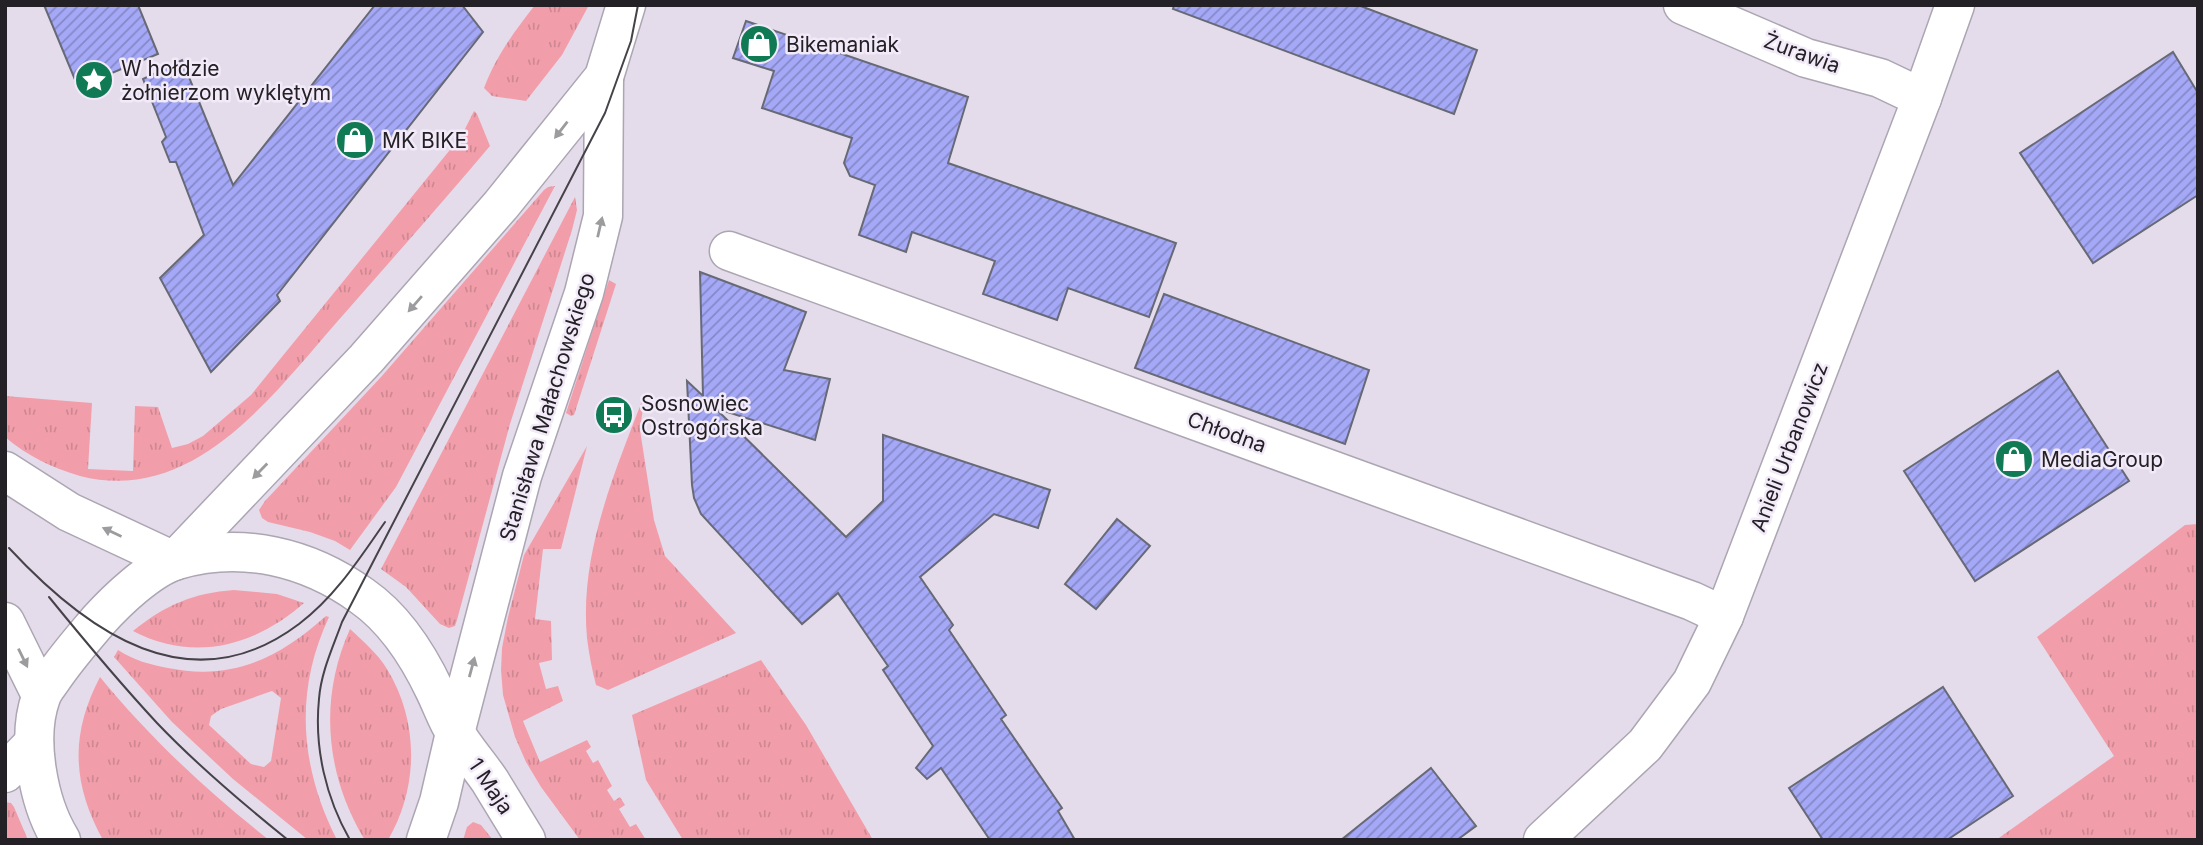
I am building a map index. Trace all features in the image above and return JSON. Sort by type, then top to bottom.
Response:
[{"type":"street","name":"Stanisława Małachowskiego","points":[[426,840],[439,802],[522,476],[584,293],[603,216],[604,77],[626,5]]},
{"type":"street","name":"Żurawia","points":[[1683,5],[1806,58],[1880,78],[1922,98]]},
{"type":"street","name":"Anieli Urbanowicz","points":[[1543,840],[1645,745],[1692,681],[1724,616],[1955,5]]},
{"type":"street","name":"Stanisława Małachowskiego","points":[[174,561],[376,348],[501,205],[604,77]]},
{"type":"street","name":"Chłodna","points":[[729,251],[1692,601],[1724,616]]},
{"type":"street","points":[[5,471],[69,512],[174,561]]},
{"type":"street","name":"1 Maja","points":[[174,561],[213,552],[253,552],[293,560],[330,575],[364,597],[390,619],[412,650],[434,687],[455,733],[489,780],[526,840]]},
{"type":"street","points":[[61,840],[53,827],[40,787],[34,743],[41,695],[67,657],[110,608],[142,580],[174,561]]},
{"type":"street","points":[[5,622],[41,695]]},
{"type":"street","points":[[5,773],[34,743]]},
{"type":"green space","points":[[535,5],[589,5],[562,55],[526,101],[492,96],[484,88],[494,65]]},
{"type":"green space","points":[[474,111],[490,146],[262,406],[231,434],[197,458],[161,474],[122,481],[80,476],[60,469],[31,456],[5,437],[5,396],[92,403],[88,469],[133,471],[135,406],[158,407],[172,448],[203,436],[251,395],[462,135]]},
{"type":"green space","points":[[555,186],[396,487],[350,550],[335,541],[262,518],[259,510],[265,501],[381,377],[544,190]]},
{"type":"green space","points":[[575,197],[577,210],[572,230],[510,424],[457,620],[455,626],[449,628],[440,624],[406,587],[381,569]]},
{"type":"green space","points":[[609,280],[616,284],[574,415],[571,416],[566,413]]},
{"type":"green space","points":[[645,393],[640,430],[654,520],[665,556],[736,633],[608,690],[596,685],[587,638],[589,574],[602,512]]},
{"type":"green space","points":[[587,446],[561,549],[543,549],[535,619],[551,621],[552,660],[539,663],[546,689],[558,686],[563,701],[523,721],[540,762],[587,740],[591,747],[586,751],[593,763],[598,760],[612,786],[607,790],[614,801],[620,797],[625,805],[619,809],[630,827],[636,824],[646,840],[580,840],[526,762],[515,737],[503,695],[502,648],[524,555]]},
{"type":"green space","points":[[2198,524],[2198,840],[1996,840],[2114,756],[2037,637],[2185,525]]},
{"type":"green space","points":[[234,590],[277,594],[304,603],[265,630],[223,645],[201,648],[179,646],[156,641],[133,631],[168,607],[192,597]]},
{"type":"green space","points":[[326,616],[329,617],[310,673],[306,729],[315,785],[337,840],[308,840],[233,779],[172,722],[114,657],[118,650],[162,667],[214,671],[254,663],[291,644]],"holes":[[[272,691],[281,698],[271,761],[264,767],[251,764],[209,725],[211,716],[221,709]]]},
{"type":"green space","points":[[350,629],[387,669],[398,689],[410,732],[410,776],[398,820],[388,840],[365,840],[350,812],[334,761],[330,708],[340,655]]},
{"type":"green space","points":[[761,660],[806,725],[873,840],[683,840],[646,780],[632,715]]},
{"type":"green space","points":[[100,677],[180,763],[269,840],[103,840],[85,799],[79,759],[83,719]]},
{"type":"green space","points":[[5,802],[14,807],[28,840],[5,840]]},
{"type":"green space","points":[[473,822],[481,825],[493,840],[463,840],[467,827]]},
{"type":"building","points":[[44,5],[138,5],[158,54],[78,87]]},
{"type":"building","points":[[375,5],[462,5],[483,32],[277,295],[280,301],[211,372],[160,278],[204,235],[176,162],[170,162],[162,142],[166,137],[143,79],[182,60],[233,185]]},
{"type":"building","points":[[1174,5],[1358,5],[1477,50],[1454,114],[1173,9]]},
{"type":"building","points":[[746,21],[968,97],[948,163],[1176,243],[1149,317],[1068,288],[1057,320],[983,294],[995,261],[912,232],[906,252],[859,235],[875,185],[850,176],[844,163],[852,138],[762,108],[774,71],[733,58]]},
{"type":"building","points":[[2173,52],[2198,93],[2198,195],[2093,263],[2020,153]]},
{"type":"building","points":[[700,272],[806,312],[784,370],[830,379],[815,440],[715,408],[846,537],[883,501],[883,435],[1050,490],[1038,528],[994,514],[920,577],[953,625],[949,630],[1006,715],[1001,719],[1062,808],[1058,811],[1075,840],[990,840],[941,768],[927,779],[916,768],[933,746],[883,670],[888,666],[838,593],[802,624],[701,514],[692,485],[687,381],[703,396]]},
{"type":"building","points":[[1164,294],[1369,370],[1345,444],[1135,368]]},
{"type":"building","points":[[2058,371],[2129,481],[1975,581],[1904,471]]},
{"type":"building","points":[[1117,519],[1150,546],[1096,609],[1065,584]]},
{"type":"building","points":[[1943,687],[2013,796],[1947,840],[1823,840],[1789,788]]},
{"type":"building","points":[[1431,768],[1476,826],[1457,840],[1341,840]]},
{"type":"tram line","points":[[350,840],[328,790],[320,754],[319,699],[328,660],[342,622],[605,113],[631,41],[638,5]]},
{"type":"tram line","points":[[9,548],[39,579],[106,631],[142,648],[180,658],[219,659],[258,648],[299,624],[324,602],[346,576],[385,522]]},
{"type":"tram line","points":[[49,597],[172,739],[288,840]]},
{"type":"place","name":"Bikemaniak","points":[[759,44]]},
{"type":"place","name":"W hołdzie żołnierzom wyklętym","points":[[94,80]]},
{"type":"place","name":"MK BIKE","points":[[355,140]]},
{"type":"place","name":"Sosnowiec Ostrogórska","points":[[614,415]]},
{"type":"place","name":"MediaGroup","points":[[2014,459]]}]
